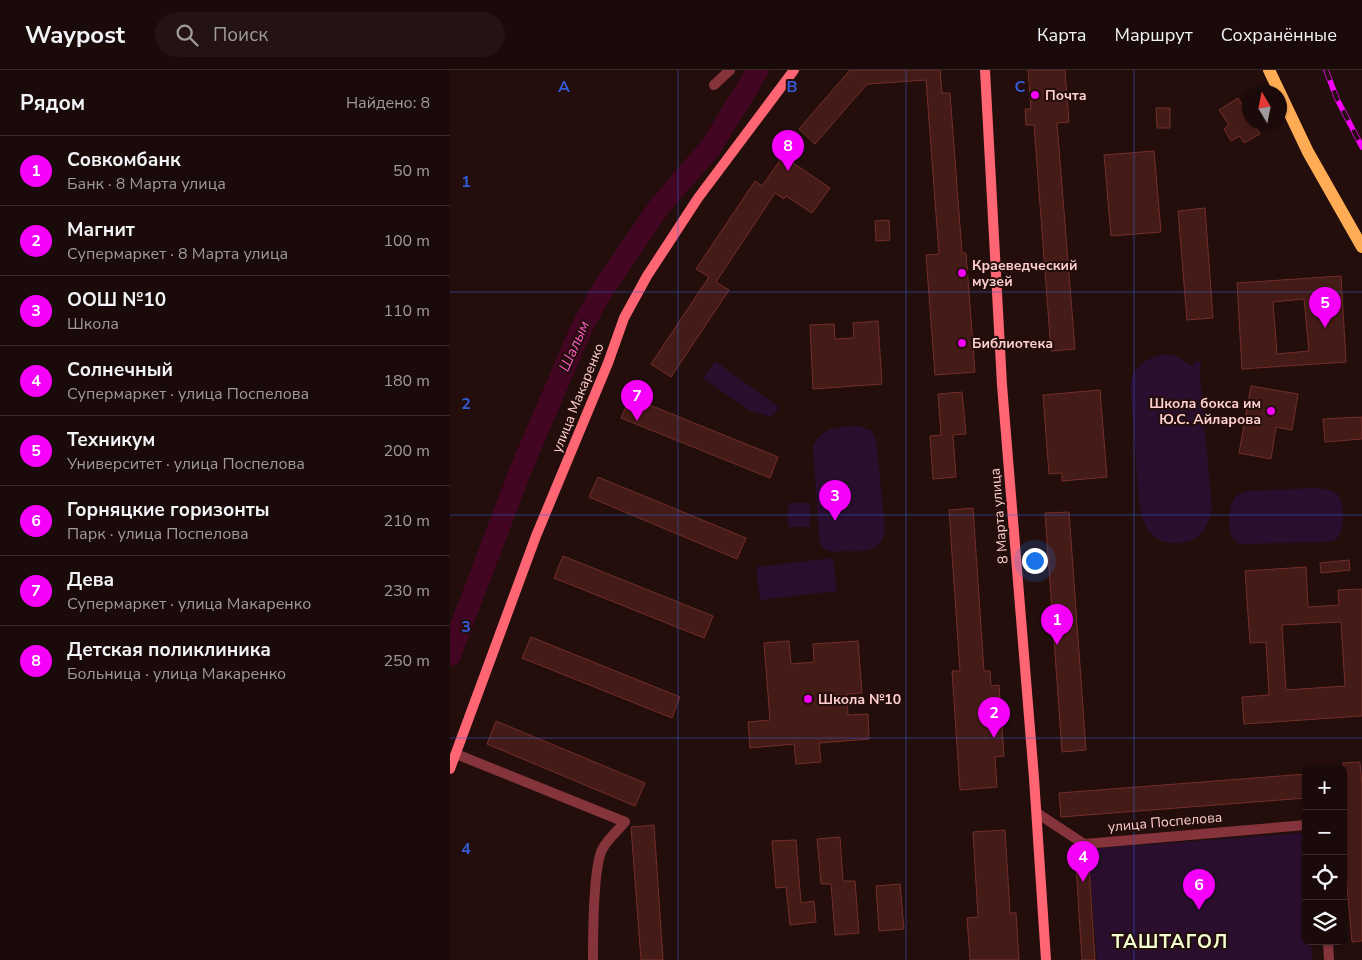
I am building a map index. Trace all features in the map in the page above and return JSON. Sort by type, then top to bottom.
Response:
[{"type":"main road","points":[[1269,70],[1308,152],[1362,247]]},
{"type":"street","points":[[714,85],[730,70]]},
{"type":"street","name":"улица Макаренко","points":[[450,769],[536,536],[608,363],[624,318],[646,276],[698,198],[794,70]]},
{"type":"street","name":"8 Марта улица","points":[[985,70],[1002,385],[1037,812],[1046,960]]},
{"type":"street","points":[[456,754],[625,822],[602,849],[599,859],[596,884],[593,960]]},
{"type":"street","name":"улица Поспелова","points":[[1037,812],[1084,844],[1302,825]]},
{"type":"street","points":[[1328,945],[1329,960]]},
{"type":"shaded area","points":[[1165,354],[1176,356],[1192,366],[1196,361],[1201,362],[1200,375],[1212,510],[1201,534],[1192,540],[1178,543],[1157,539],[1151,534],[1147,529],[1141,512],[1130,388],[1133,374],[1140,365],[1151,358]]},
{"type":"shaded area","points":[[715,361],[779,407],[772,417],[750,411],[703,378]]},
{"type":"shaded area","points":[[859,426],[872,431],[876,439],[885,530],[880,543],[871,549],[865,551],[828,551],[820,543],[819,537],[813,447],[816,440],[826,431]]},
{"type":"shaded area","points":[[1316,488],[1333,492],[1340,498],[1343,514],[1341,531],[1338,538],[1328,542],[1239,544],[1232,536],[1229,526],[1229,514],[1234,499],[1239,494],[1247,491]]},
{"type":"shaded area","points":[[788,503],[810,503],[810,527],[788,527]]},
{"type":"shaded area","points":[[833,558],[837,591],[760,600],[756,567]]},
{"type":"shaded area","points":[[1302,833],[1302,945],[1311,945],[1312,960],[1097,960],[1088,849]]},
{"type":"building","points":[[850,70],[940,70],[942,93],[950,93],[962,253],[966,253],[975,372],[935,375],[926,255],[939,254],[926,80],[867,84],[815,144],[799,129]]},
{"type":"building","points":[[1028,70],[1065,70],[1069,122],[1057,123],[1075,349],[1051,351],[1034,125],[1026,125],[1025,109],[1031,109]]},
{"type":"building","points":[[1238,98],[1242,104],[1242,130],[1258,130],[1260,134],[1244,143],[1240,136],[1231,141],[1224,129],[1229,125],[1219,110]]},
{"type":"building","points":[[1156,108],[1170,108],[1170,128],[1157,128]]},
{"type":"building","points":[[1154,151],[1161,232],[1111,236],[1104,155]]},
{"type":"building","points":[[783,156],[830,188],[812,213],[786,196],[784,199],[775,193],[716,282],[729,290],[671,377],[651,364],[709,277],[696,269],[755,181],[762,186]]},
{"type":"building","points":[[1205,208],[1213,318],[1187,320],[1178,211]]},
{"type":"building","points":[[889,220],[890,240],[876,241],[875,221]]},
{"type":"building","points":[[1341,276],[1346,362],[1242,369],[1237,283]],"holes":[[[1304,299],[1309,351],[1277,354],[1273,302]]]},
{"type":"building","points":[[878,321],[882,384],[813,389],[810,325],[834,324],[835,339],[854,338],[853,323]]},
{"type":"building","name":"Школа бокса им Ю.С. Айларова","points":[[1251,386],[1298,394],[1292,430],[1276,427],[1271,459],[1239,453]]},
{"type":"building","points":[[1100,390],[1107,477],[1062,481],[1062,473],[1049,474],[1043,395]]},
{"type":"building","points":[[962,392],[966,434],[953,435],[956,477],[933,479],[930,436],[941,435],[938,394]]},
{"type":"building","points":[[630,397],[778,457],[770,478],[621,418]]},
{"type":"building","points":[[1362,417],[1362,439],[1325,442],[1323,419]]},
{"type":"building","points":[[598,477],[746,538],[737,559],[589,497]]},
{"type":"building","points":[[973,508],[984,671],[990,671],[991,686],[999,685],[1004,756],[995,757],[997,787],[960,790],[952,671],[960,671],[949,510]]},
{"type":"building","points":[[1069,512],[1086,750],[1062,752],[1045,513]]},
{"type":"building","points":[[563,556],[713,616],[704,638],[554,578]]},
{"type":"building","points":[[1349,560],[1350,570],[1321,573],[1320,563]]},
{"type":"building","points":[[1306,567],[1308,607],[1339,605],[1338,590],[1362,589],[1362,716],[1244,724],[1242,697],[1269,695],[1266,642],[1250,643],[1245,571]],"holes":[[[1341,622],[1345,686],[1286,690],[1282,625]]]},
{"type":"building","points":[[531,637],[680,697],[672,718],[522,658]]},
{"type":"building","name":"Школа №10","points":[[789,641],[791,664],[814,662],[813,644],[858,641],[862,693],[847,694],[848,715],[868,714],[869,739],[819,743],[821,762],[796,764],[794,744],[750,748],[748,722],[770,720],[764,643]]},
{"type":"building","points":[[496,721],[645,783],[635,806],[487,744]]},
{"type":"building","points":[[1360,762],[1362,787],[1362,941],[1352,942],[1347,885],[1347,765],[1343,765],[1343,763]]},
{"type":"building","points":[[1302,774],[1302,798],[1061,817],[1059,793]]},
{"type":"building","points":[[654,825],[663,960],[641,960],[631,827]]},
{"type":"building","points":[[1005,830],[1010,913],[1016,913],[1019,960],[970,960],[967,918],[978,917],[973,832]]},
{"type":"building","points":[[840,837],[843,881],[855,881],[859,933],[835,935],[831,884],[821,884],[817,839]]},
{"type":"building","points":[[796,840],[801,903],[814,901],[816,922],[790,925],[786,887],[776,888],[772,841]]},
{"type":"building","points":[[1075,850],[1088,851],[1095,960],[1082,960]]},
{"type":"building","points":[[900,884],[904,929],[879,931],[876,886]]},
{"type":"waterway","name":"Шалым","points":[[450,655],[521,469],[582,327],[603,289],[659,207],[711,147],[758,70]]},
{"type":"railway","points":[[1326,70],[1337,99],[1362,147]]},
{"type":"place","name":"Почта","points":[[1035,95]]},
{"type":"place","name":"Детская поликлиника","points":[[788,171]]},
{"type":"place","name":"Краеведческий музей","points":[[962,273]]},
{"type":"place","name":"Техникум","points":[[1325,328]]},
{"type":"place","name":"Библиотека","points":[[962,343]]},
{"type":"place","name":"Школа бокса им Ю.С. Айларова","points":[[1271,411]]},
{"type":"place","name":"Дева","points":[[637,421]]},
{"type":"place","name":"ООШ №10","points":[[835,521]]},
{"type":"place","name":"Совкомбанк","points":[[1057,645]]},
{"type":"place","name":"Школа №10","points":[[808,699]]},
{"type":"place","name":"Магнит","points":[[994,738]]},
{"type":"place","name":"Солнечный","points":[[1083,882]]},
{"type":"place","name":"Горняцкие горизонты","points":[[1199,910]]},
{"type":"district","name":"ТАШТАГОЛ","points":[[1170,942]]}]
